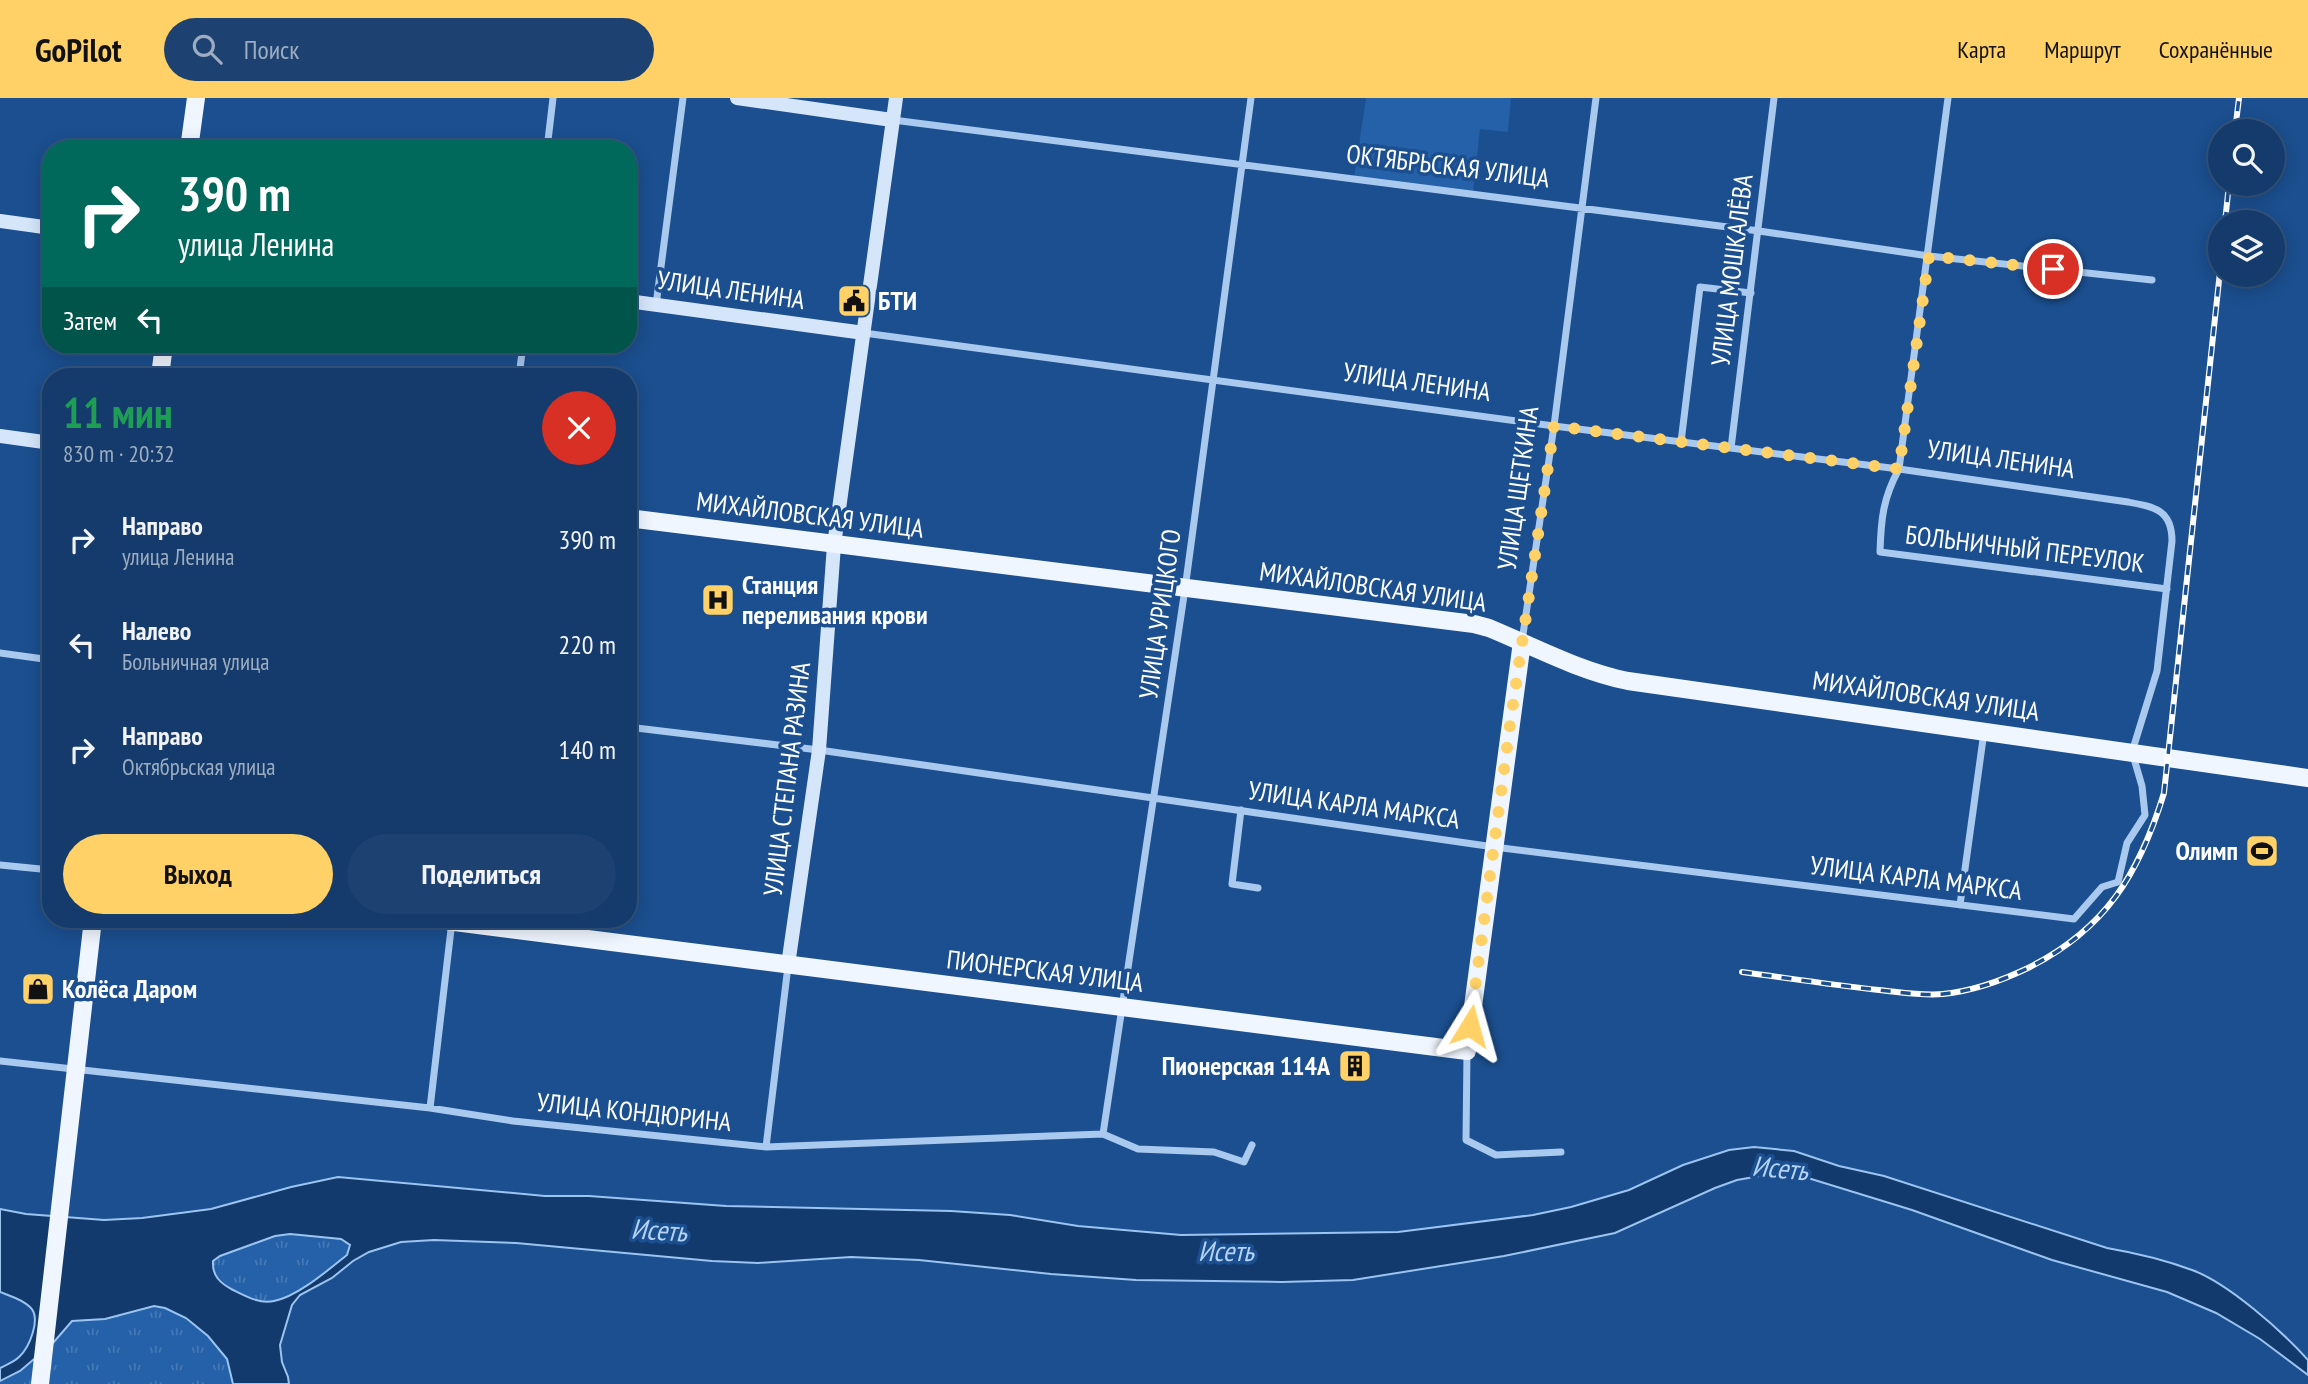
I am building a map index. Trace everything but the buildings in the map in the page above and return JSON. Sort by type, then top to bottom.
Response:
[{"type":"main road","points":[[190,140],[196,98]]},
{"type":"main road","name":"ОКТЯБРЬСКАЯ УЛИЦА","points":[[737,98],[892,120]]},
{"type":"main road","name":"УЛИЦА СТЕПАНА РАЗИНА","points":[[788,965],[819,750],[834,545],[896,98]]},
{"type":"main road","points":[[0,221],[42,227]]},
{"type":"main road","name":"УЛИЦА ЛЕНИНА","points":[[637,302],[864,333]]},
{"type":"main road","points":[[0,436],[42,442]]},
{"type":"main road","name":"МИХАЙЛОВСКАЯ УЛИЦА","points":[[637,519],[1474,624],[1604,676],[2308,778]]},
{"type":"main road","name":"УЛИЦА ЩЕТКИНА","points":[[1467,1051],[1522,642]]},
{"type":"main road","points":[[40,1384],[92,928]]},
{"type":"main road","name":"ПИОНЕРСКАЯ УЛИЦА","points":[[512,928],[1467,1051]]},
{"type":"street","points":[[548,140],[553,98]]},
{"type":"street","points":[[656,305],[683,98]]},
{"type":"street","name":"УЛИЦА УРИЦКОГО","points":[[1104,1134],[1185,589],[1251,98]]},
{"type":"street","name":"УЛИЦА ЩЕТКИНА","points":[[1522,642],[1584,208],[1596,98]]},
{"type":"street","name":"УЛИЦА МОШКАЛЁВА","points":[[1731,448],[1774,98]]},
{"type":"street","points":[[1899,469],[1948,98]]},
{"type":"street","name":"ОКТЯБРЬСКАЯ УЛИЦА","points":[[892,120],[1242,163],[1929,256],[2152,280]]},
{"type":"street","points":[[1681,442],[1700,286],[1751,293]]},
{"type":"street","name":"УЛИЦА ЛЕНИНА","points":[[864,333],[1554,426],[1899,469],[2128,502],[2156,509],[2166,516],[2172,526],[2167,589],[2157,671],[2132,752]]},
{"type":"street","name":"БОЛЬНИЧНЫЙ ПЕРЕУЛОК","points":[[1899,469],[1886,491],[1880,551],[2167,589]]},
{"type":"street","points":[[0,653],[42,659]]},
{"type":"street","name":"УЛИЦА КАРЛА МАРКСА","points":[[637,728],[819,750],[1493,847],[2074,919],[2102,887],[2118,882],[2127,843],[2145,815],[2142,786],[2132,752]]},
{"type":"street","points":[[1960,905],[1984,731]]},
{"type":"street","points":[[1241,810],[1232,884],[1258,888]]},
{"type":"street","points":[[0,864],[42,869]]},
{"type":"street","points":[[430,1108],[451,928]]},
{"type":"street","points":[[766,1147],[788,965]]},
{"type":"street","points":[[1467,1051],[1466,1140],[1496,1155],[1561,1152]]},
{"type":"street","name":"УЛИЦА КОНДЮРИНА","points":[[0,1061],[75,1079],[430,1108],[513,1121],[766,1147],[1104,1134],[1138,1149],[1214,1152],[1244,1162],[1252,1145]]},
{"type":"green space","points":[[1366,98],[1511,98],[1508,132],[1480,129],[1473,193],[1354,178]]},
{"type":"green space","points":[[290,1234],[341,1239],[350,1245],[347,1255],[312,1282],[274,1301],[247,1297],[224,1285],[215,1275],[213,1261],[220,1256],[275,1236]]},
{"type":"green space","points":[[154,1306],[175,1313],[207,1334],[228,1362],[233,1384],[0,1384],[0,1381],[20,1371],[53,1343],[72,1321],[105,1319]]},
{"type":"water","name":"Исеть","points":[[1754,1147],[1794,1151],[1839,1166],[1884,1176],[2107,1248],[2192,1270],[2222,1285],[2269,1322],[2308,1360],[2308,1375],[2260,1339],[2216,1313],[2167,1292],[2052,1260],[1912,1210],[1808,1178],[1771,1174],[1737,1180],[1715,1188],[1615,1233],[1504,1256],[1353,1280],[1136,1280],[919,1260],[851,1257],[758,1263],[516,1243],[434,1240],[401,1242],[369,1252],[353,1261],[332,1278],[300,1295],[292,1305],[280,1345],[289,1384],[233,1384],[227,1359],[208,1336],[186,1318],[154,1306],[105,1319],[72,1321],[53,1343],[20,1371],[0,1381],[0,1368],[17,1359],[27,1347],[35,1318],[27,1304],[0,1292],[0,1209],[26,1214],[104,1220],[142,1218],[211,1209],[338,1177],[545,1196],[589,1196],[726,1206],[951,1211],[1010,1215],[1078,1226],[1181,1235],[1398,1232],[1533,1215],[1571,1207],[1629,1190],[1683,1165],[1729,1150]],"holes":[[[290,1234],[341,1239],[350,1245],[347,1255],[302,1289],[274,1301],[247,1297],[228,1287],[215,1275],[213,1261],[220,1256],[275,1236]]]},
{"type":"railway","points":[[2236,119],[2239,98]]},
{"type":"railway","points":[[2226,210],[2228,196]]},
{"type":"railway","points":[[1742,972],[1911,993],[1965,991],[2008,977],[2055,953],[2079,936],[2116,896],[2143,849],[2164,793],[2218,287]]},
{"type":"place","name":"БТИ","points":[[854,301]]},
{"type":"place","name":"Станция переливания крови","points":[[718,600]]},
{"type":"place","name":"Олимп","points":[[2262,851]]},
{"type":"place","name":"Колёса Даром","points":[[38,989]]},
{"type":"place","name":"Пионерская 114А","points":[[1355,1066]]},
{"type":"route","points":[[1470,1026],[1510,725],[1554,426],[1899,469],[1929,256],[2053,269]]}]
